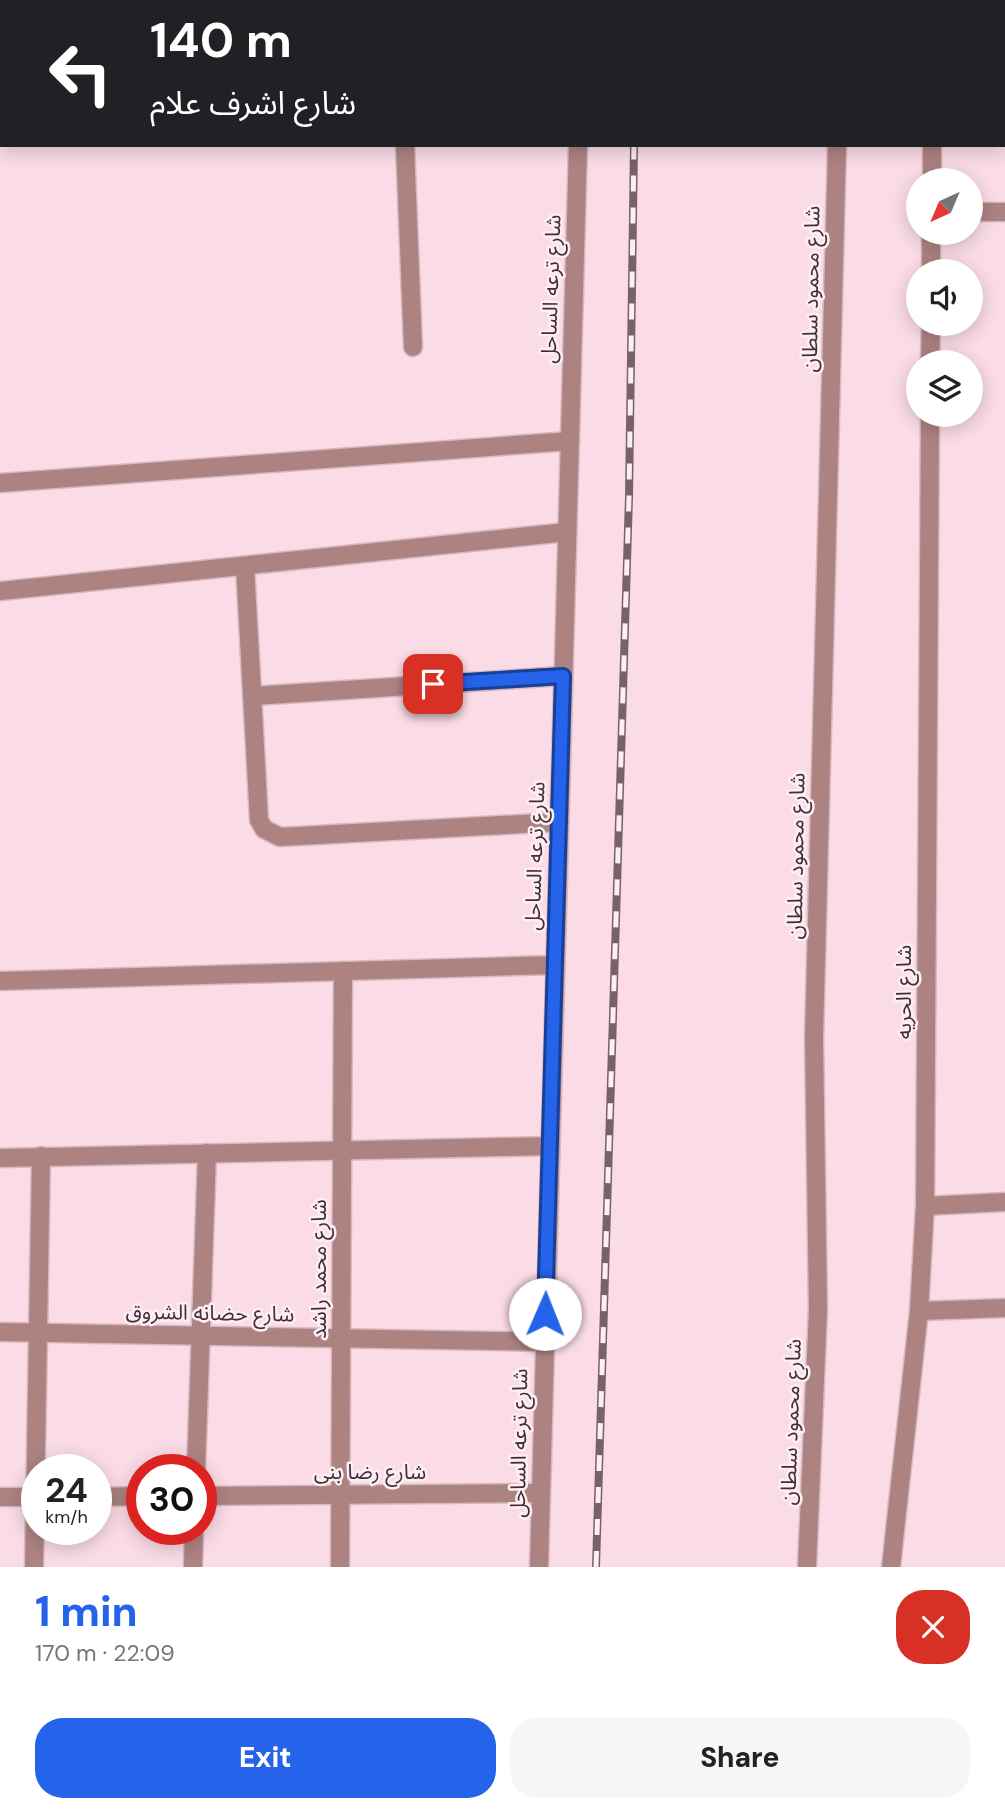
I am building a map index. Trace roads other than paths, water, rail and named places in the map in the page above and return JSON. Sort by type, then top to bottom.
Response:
[{"type":"street","points":[[405,147],[413,347]]},
{"type":"street","name":"شارع ترعه الساحل","points":[[539,1567],[578,147]]},
{"type":"street","name":"شارع محمود سلطان","points":[[807,1567],[818,1309],[814,1038],[838,147]]},
{"type":"street","points":[[932,147],[932,168]]},
{"type":"street","points":[[984,212],[1005,212]]},
{"type":"street","name":"شارع الحريه","points":[[891,1567],[919,1311],[925,1206],[930,427]]},
{"type":"street","points":[[0,483],[570,441]]},
{"type":"street","points":[[0,591],[567,533]]},
{"type":"street","points":[[245,566],[259,820],[270,834],[280,837],[559,822]]},
{"type":"street","points":[[251,696],[563,676]]},
{"type":"street","points":[[0,981],[555,965]]},
{"type":"street","name":"شارع محمد راشد","points":[[340,1567],[343,971]]},
{"type":"street","points":[[0,1157],[550,1146]]},
{"type":"street","points":[[197,1454],[207,1153]]},
{"type":"street","points":[[37,1454],[41,1156]]},
{"type":"street","points":[[925,1206],[1005,1202]]},
{"type":"street","points":[[919,1311],[1005,1308]]},
{"type":"street","name":"شارع حضانه الشروق","points":[[0,1332],[545,1342]]},
{"type":"street","name":"شارع رضا بنى","points":[[217,1496],[540,1493]]},
{"type":"street","points":[[0,1497],[21,1497]]},
{"type":"street","points":[[34,1567],[35,1545]]},
{"type":"street","points":[[193,1567],[194,1545]]},
{"type":"railway","points":[[596,1567],[629,497],[634,147]]}]
